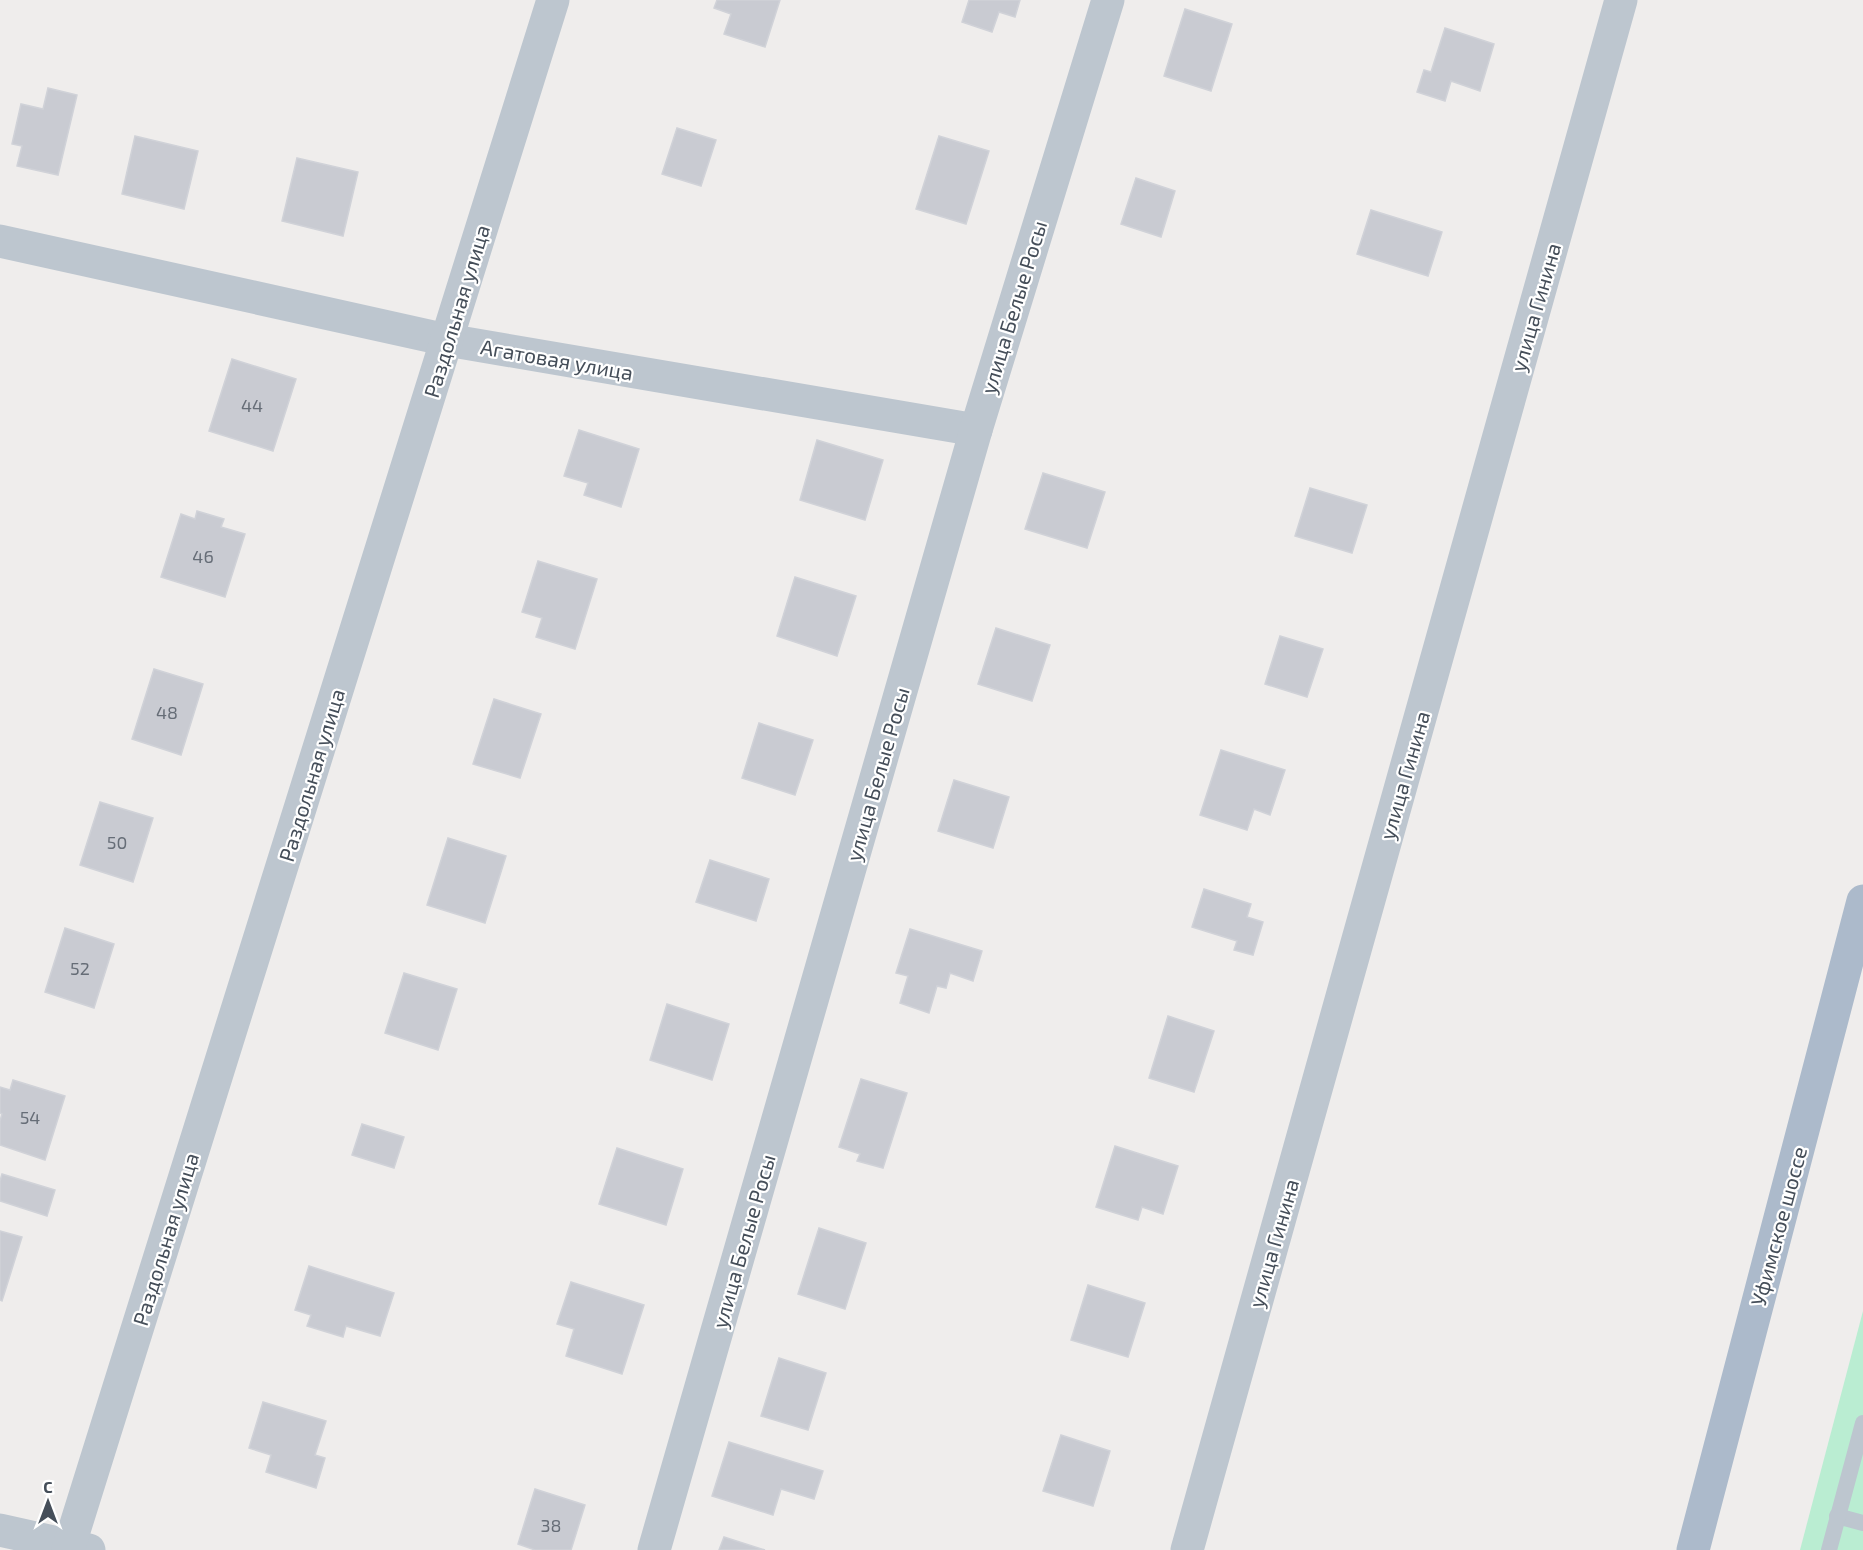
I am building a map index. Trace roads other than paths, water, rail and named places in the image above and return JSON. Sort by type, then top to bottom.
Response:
[{"type":"main road","name":"Уфимское шоссе","points":[[1693,1550],[1863,901]]},
{"type":"street","name":"Раздольная улица","points":[[76,1548],[553,0]]},
{"type":"street","name":"улица Белые Росы","points":[[654,1550],[976,430],[1108,0]]},
{"type":"street","name":"улица Гинина","points":[[1187,1550],[1621,0]]},
{"type":"street","name":"Агатовая улица","points":[[0,241],[447,340],[976,430]]},
{"type":"street","points":[[0,1530],[76,1548]]},
{"type":"lane","points":[[1829,1550],[1863,1423]]},
{"type":"lane","points":[[1837,1516],[1863,1523]]}]
